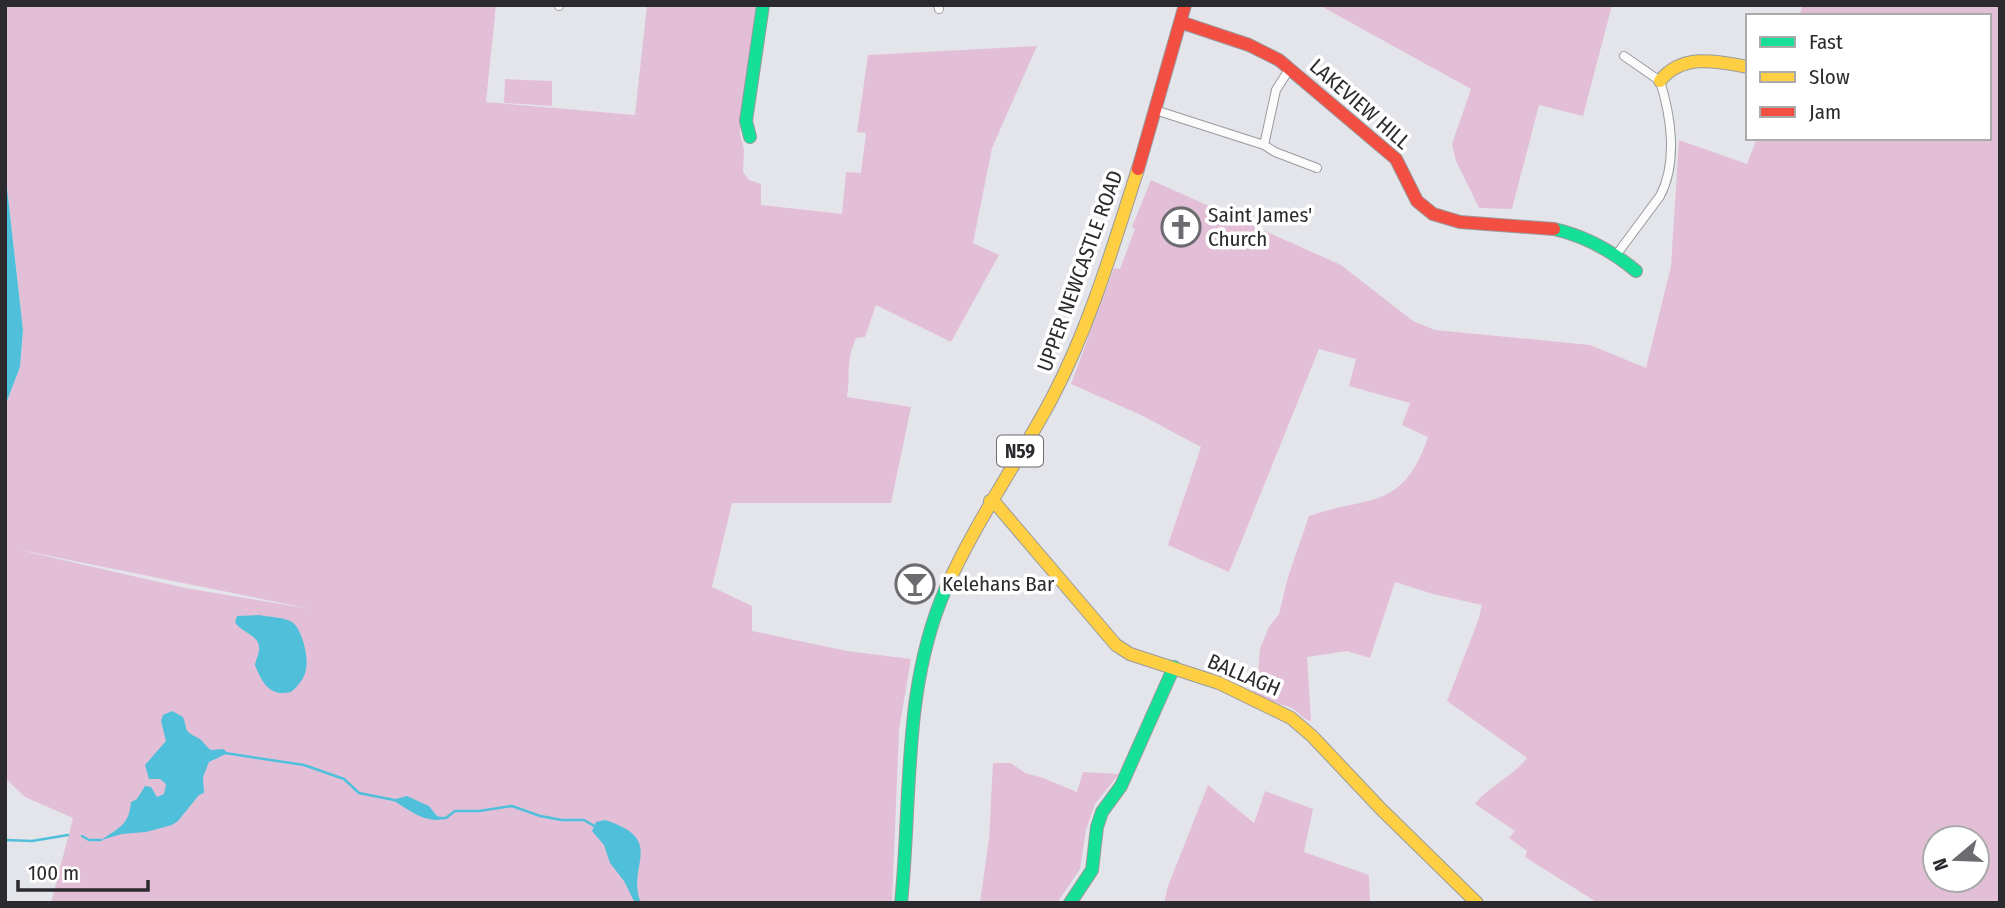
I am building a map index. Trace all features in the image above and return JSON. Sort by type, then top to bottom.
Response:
[{"type":"street","points":[[750,137],[746,121],[764,5]]},
{"type":"street","name":"UPPER NEWCASTLE ROAD","points":[[901,903],[911,732],[917,686],[932,626],[947,588],[990,500],[1056,391],[1074,350],[1121,222],[1185,5]]},
{"type":"street","name":"LAKEVIEW HILL","points":[[1181,22],[1249,45],[1290,68],[1396,159],[1403,168],[1414,198],[1424,208],[1462,222],[1547,228],[1617,254],[1636,271]]},
{"type":"street","points":[[1617,254],[1653,207],[1666,185],[1671,141],[1660,81],[1624,55]]},
{"type":"street","points":[[1660,81],[1667,72],[1694,62],[1709,61],[1746,67]]},
{"type":"street","points":[[1264,145],[1276,90],[1290,68]]},
{"type":"street","points":[[1155,110],[1264,145],[1317,168]]},
{"type":"street","name":"BALLAGH","points":[[990,500],[1116,645],[1130,654],[1174,667],[1233,690],[1280,711],[1301,725],[1381,809],[1477,903]]},
{"type":"street","points":[[1070,903],[1092,870],[1097,827],[1102,812],[1121,786],[1174,667]]},
{"type":"shaded area","points":[[5,5],[496,5],[486,102],[635,115],[647,5],[756,5],[740,121],[744,149],[743,172],[749,180],[761,184],[761,205],[842,214],[846,172],[861,173],[866,133],[857,132],[868,55],[1037,46],[992,148],[973,243],[999,255],[951,342],[876,305],[865,337],[856,338],[853,347],[849,362],[847,397],[911,407],[891,503],[732,503],[712,587],[752,606],[752,631],[847,651],[911,659],[899,730],[892,903],[51,903],[73,818],[25,797],[5,778],[5,406],[20,367],[23,330],[5,170]],"holes":[[[15,549],[311,609],[185,588]]]},
{"type":"shaded area","points":[[1319,5],[1612,5],[1583,116],[1539,105],[1512,209],[1479,208],[1456,161],[1452,144],[1471,89]]},
{"type":"shaded area","points":[[1803,5],[2000,5],[2000,903],[1598,903],[1525,857],[1527,851],[1509,838],[1515,831],[1475,804],[1527,758],[1447,701],[1482,605],[1395,582],[1370,658],[1347,651],[1307,657],[1311,721],[1292,708],[1266,701],[1253,693],[1257,685],[1260,648],[1269,627],[1279,614],[1288,577],[1309,516],[1382,496],[1407,478],[1428,437],[1402,425],[1410,403],[1349,386],[1356,359],[1319,349],[1229,572],[1168,545],[1201,447],[1141,415],[1071,384],[1114,268],[1120,269],[1135,229],[1132,227],[1151,180],[1341,265],[1413,321],[1435,330],[1590,345],[1646,368],[1671,266],[1679,140],[1747,164],[1756,140],[1991,140],[1991,14],[1800,14]]},
{"type":"shaded area","points":[[505,79],[552,81],[552,106],[504,103]]},
{"type":"shaded area","points":[[993,763],[1011,763],[1025,773],[1077,792],[1083,772],[1119,774],[1095,804],[1086,830],[1080,869],[1057,903],[980,903],[989,839]]},
{"type":"shaded area","points":[[1208,785],[1254,823],[1265,791],[1313,809],[1304,852],[1369,875],[1370,903],[1164,903],[1168,886]]},
{"type":"water","points":[[5,170],[23,330],[20,367],[5,406]]},
{"type":"water","points":[[259,615],[292,622],[302,637],[306,669],[301,682],[291,692],[272,690],[264,683],[255,665],[258,643],[235,622],[237,616]]},
{"type":"water","points":[[172,711],[183,717],[188,732],[200,739],[209,749],[223,749],[228,753],[209,762],[203,777],[204,793],[199,795],[178,821],[146,832],[122,834],[101,840],[125,821],[131,802],[137,799],[145,786],[151,787],[157,797],[164,794],[166,784],[160,779],[149,779],[145,765],[166,741],[161,721],[163,715]]},
{"type":"water","points":[[407,796],[429,806],[443,819],[422,817],[392,800]]},
{"type":"water","points":[[605,820],[624,828],[635,836],[640,845],[637,890],[641,903],[635,903],[624,881],[610,863],[604,845],[592,831],[596,822]]},
{"type":"waterway","points":[[225,753],[304,765],[344,779],[359,793],[394,800]]},
{"type":"waterway","points":[[439,818],[446,818],[455,811],[512,806],[540,816],[584,820],[596,827]]},
{"type":"waterway","points":[[5,840],[32,841],[68,835]]},
{"type":"waterway","points":[[82,836],[89,840],[101,840]]},
{"type":"traffic: fast","points":[[750,137],[746,121],[763,5]]},
{"type":"traffic: fast","points":[[1554,229],[1598,245],[1636,271]]},
{"type":"traffic: fast","points":[[901,903],[915,703],[932,626],[946,588]]},
{"type":"traffic: fast","points":[[1070,903],[1092,870],[1097,827],[1102,812],[1121,786],[1174,667]]},
{"type":"traffic: slow","points":[[1660,81],[1669,72],[1689,63],[1712,61],[1746,67]]},
{"type":"traffic: slow","points":[[946,588],[970,539],[1066,371],[1100,285],[1138,169]]},
{"type":"traffic: slow","points":[[990,501],[996,504],[1116,645],[1130,654],[1219,683],[1291,718],[1477,903]]},
{"type":"traffic: jam","points":[[1138,169],[1185,5]]},
{"type":"traffic: jam","points":[[1180,22],[1249,45],[1279,60],[1396,159],[1417,201],[1433,214],[1460,222],[1554,229]]},
{"type":"place","name":"Saint James' Church","points":[[1181,227]]},
{"type":"place","name":"Kelehans Bar","points":[[915,584]]}]
